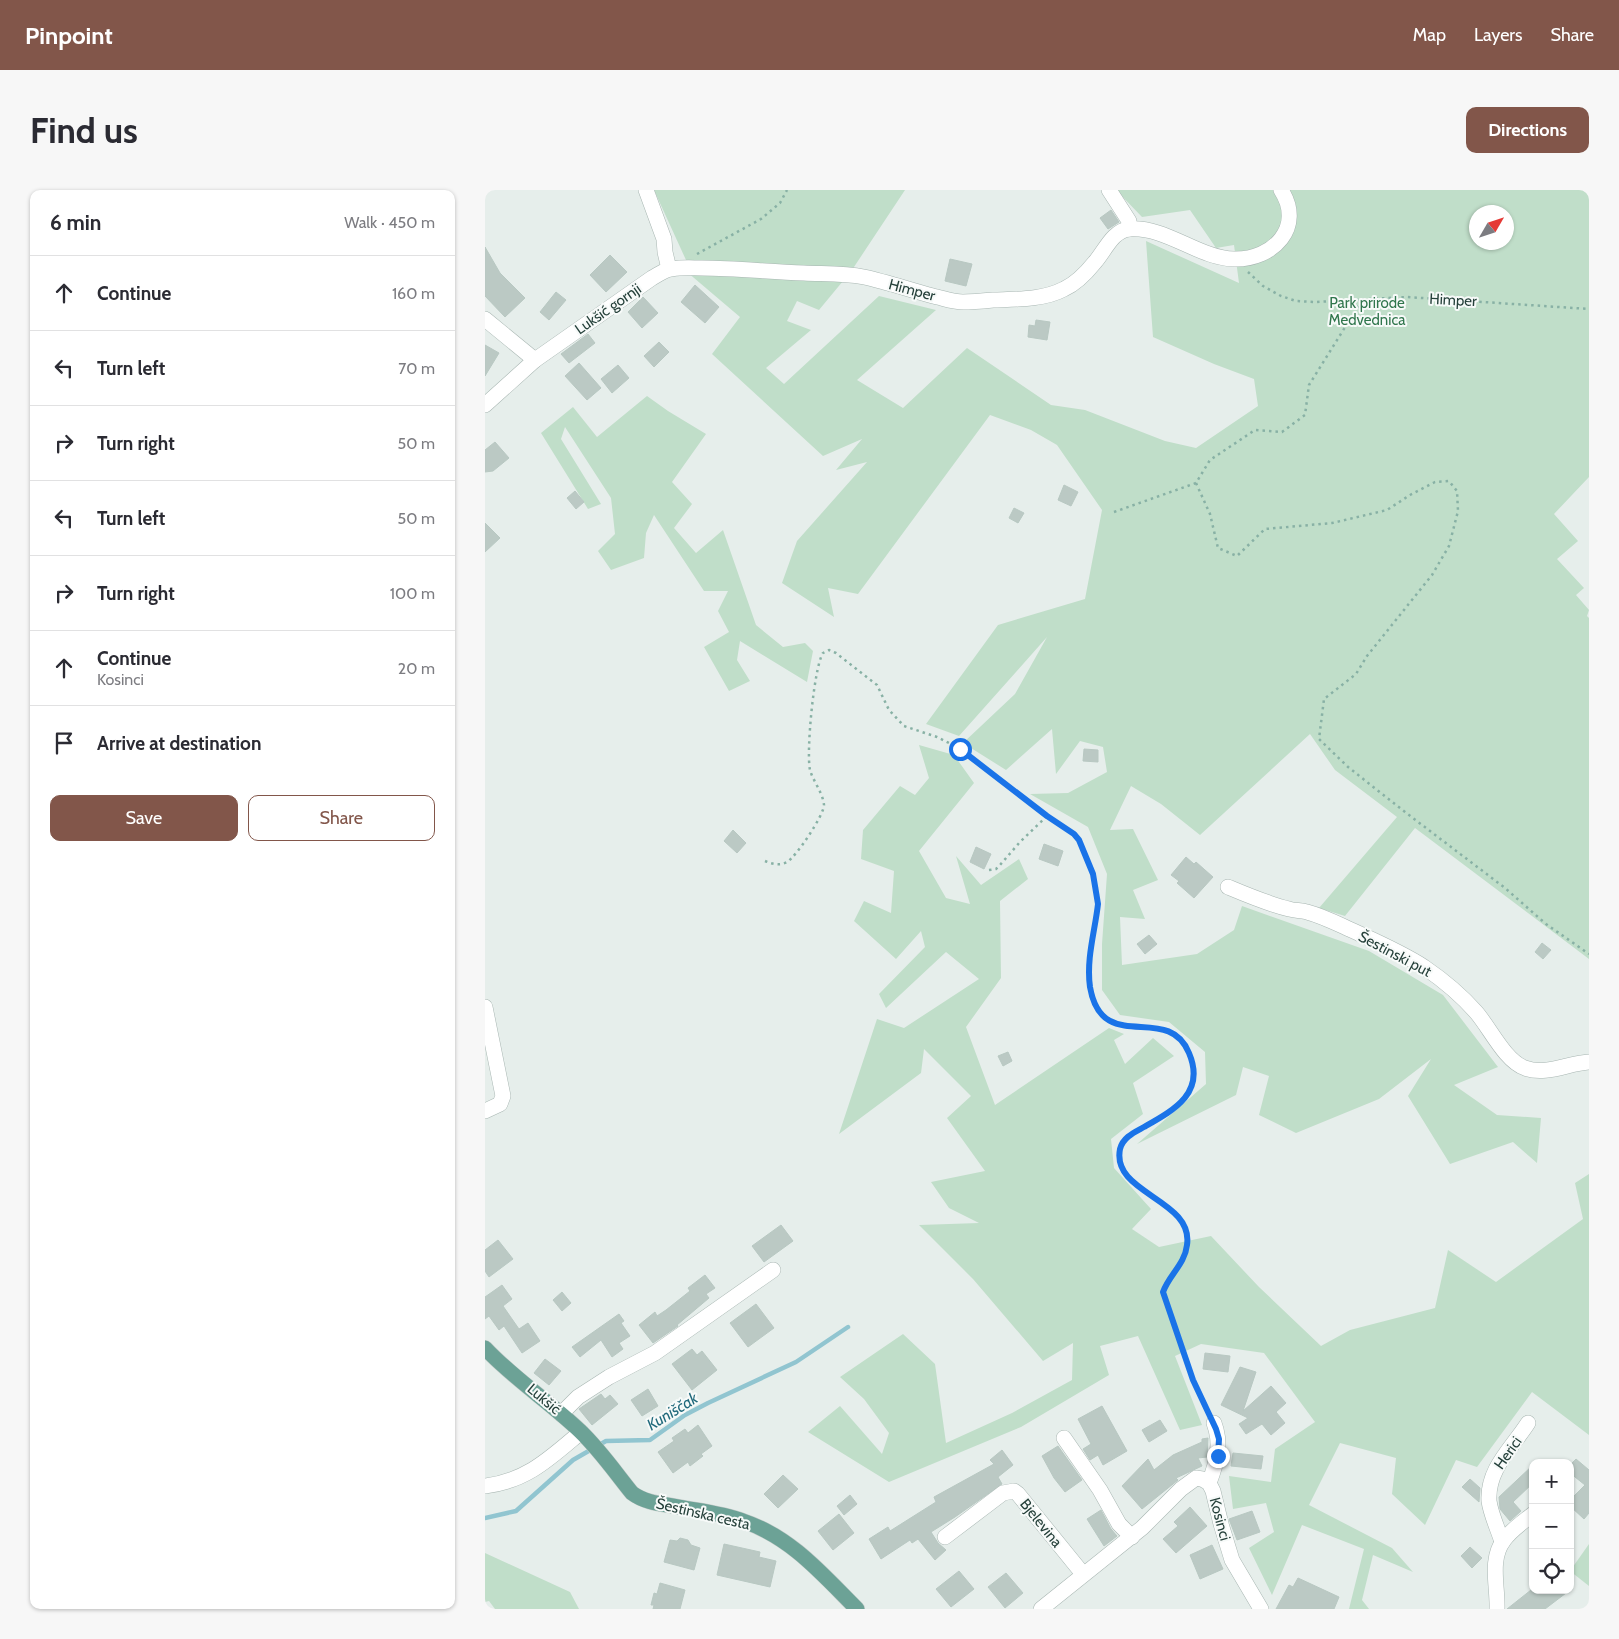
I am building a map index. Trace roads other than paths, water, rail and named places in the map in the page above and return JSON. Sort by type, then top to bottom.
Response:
[{"type":"main road","name":"Lukšić","points":[[485,1348],[502,1365],[561,1414],[600,1452]]},
{"type":"main road","name":"Šestinska cesta","points":[[600,1452],[637,1498],[741,1520],[778,1537],[815,1567],[857,1609]]},
{"type":"street","points":[[645,190],[664,238],[669,269]]},
{"type":"street","points":[[1109,190],[1129,221],[1129,229],[1162,235],[1216,256],[1232,259],[1242,259],[1268,250],[1281,240],[1289,223],[1288,204],[1281,190]]},
{"type":"street","name":"Himper","points":[[669,269],[740,268],[803,274],[837,274],[863,277],[924,294],[962,302],[1018,299],[1046,296],[1065,289],[1095,262],[1116,235],[1123,230],[1129,229]]},
{"type":"street","name":"Lukšić gornji","points":[[485,405],[535,360],[651,278],[669,269]]},
{"type":"street","points":[[485,319],[535,360]]},
{"type":"street","name":"Šestinski put","points":[[1228,887],[1270,903],[1289,909],[1307,911],[1327,919],[1401,953],[1424,967],[1463,998],[1477,1013],[1510,1058],[1527,1069],[1538,1070],[1589,1062]]},
{"type":"street","points":[[485,1007],[503,1096],[500,1104],[485,1110]]},
{"type":"street","points":[[561,1414],[577,1397],[605,1379],[659,1350],[773,1270]]},
{"type":"street","name":"Kosinci","points":[[1214,1423],[1219,1439],[1219,1448],[1215,1469],[1209,1483],[1213,1491],[1232,1560],[1261,1609]]},
{"type":"street","name":"Herici","points":[[1502,1542],[1489,1501],[1490,1486],[1498,1464],[1528,1423]]},
{"type":"street","points":[[485,1486],[515,1480],[540,1467],[585,1436]]},
{"type":"street","points":[[1064,1438],[1100,1490],[1119,1524],[1132,1537]]},
{"type":"street","points":[[1041,1609],[1132,1537],[1190,1482],[1196,1478],[1209,1483]]},
{"type":"street","name":"Bjelevina","points":[[945,1537],[1003,1493],[1014,1491],[1083,1574]]},
{"type":"street","points":[[1497,1609],[1496,1560],[1502,1542],[1529,1518]]},
{"type":"waterway","name":"Kuniščak","points":[[485,1518],[516,1511],[573,1460],[606,1441],[650,1440],[685,1415],[796,1362],[848,1327]]},
{"type":"park label","name":"Park prirode Medvednica","points":[[1367,312]]}]
